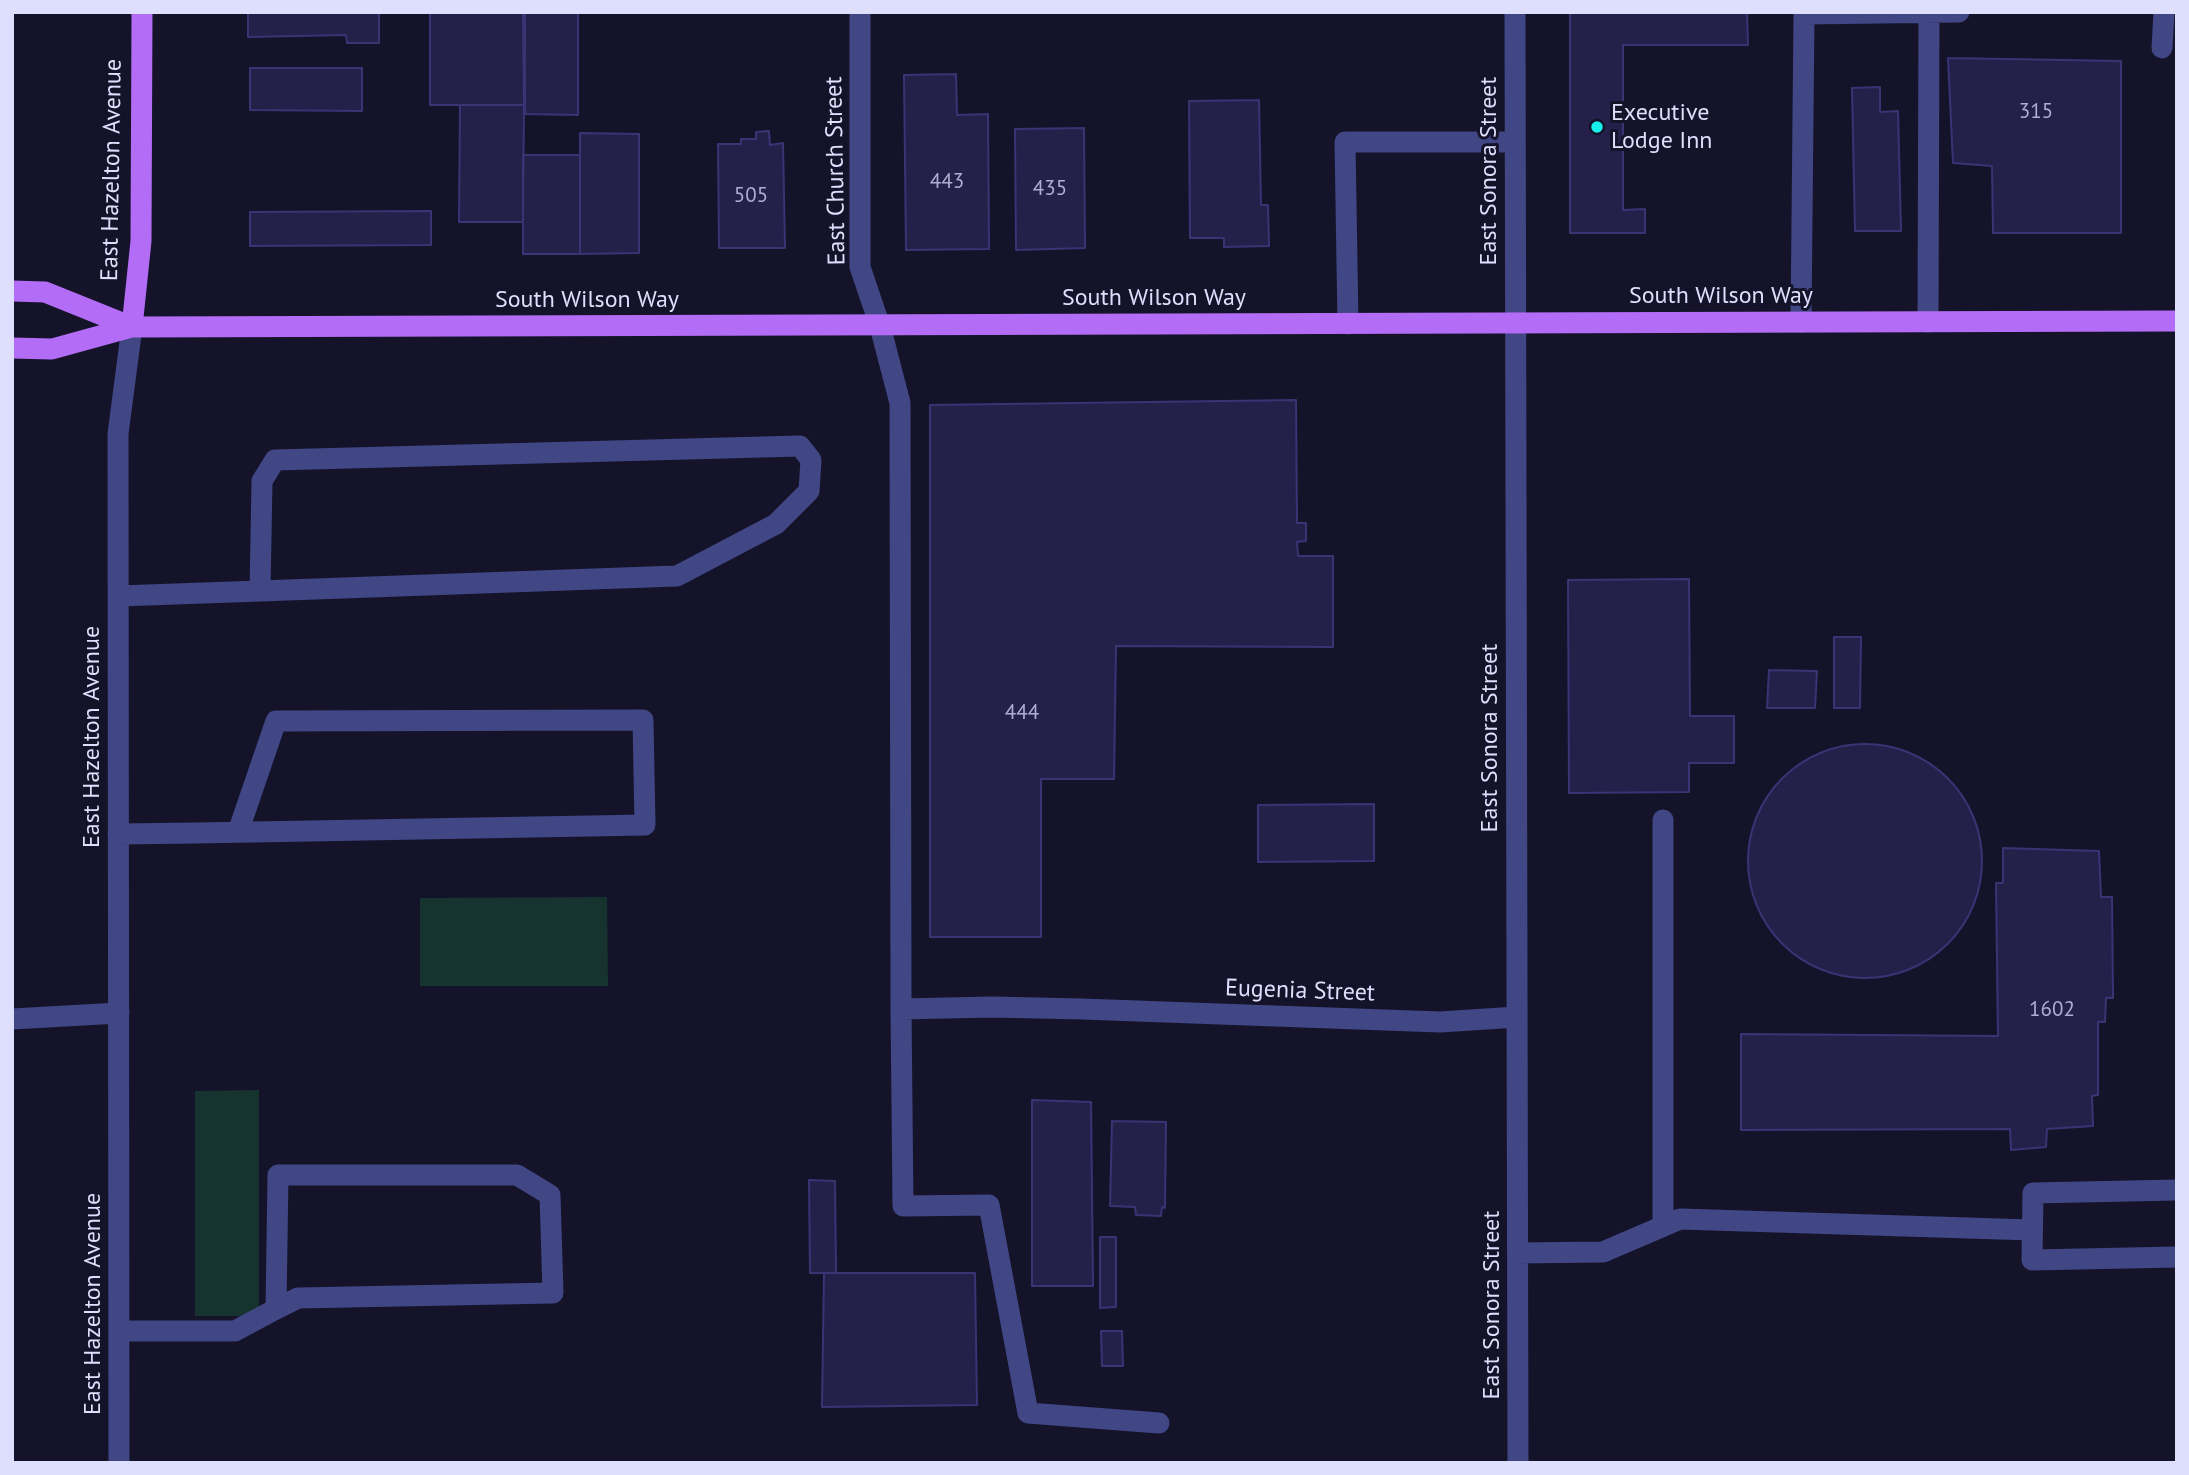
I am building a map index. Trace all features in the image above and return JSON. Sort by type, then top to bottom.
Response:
[{"type":"main road","name":"East Hazelton Avenue","points":[[132,327],[141,240],[142,12]]},
{"type":"main road","name":"South Wilson Way","points":[[12,291],[46,292],[132,327]]},
{"type":"main road","name":"South Wilson Way","points":[[12,348],[52,349],[132,327],[2177,321]]},
{"type":"street","name":"East Church Street","points":[[860,12],[860,267],[880,326],[900,403],[903,1206],[989,1205],[1028,1413],[1159,1423]]},
{"type":"street","name":"East Sonora Street","points":[[1515,12],[1518,1463]]},
{"type":"street","points":[[1801,322],[1804,14],[1959,12]]},
{"type":"street","points":[[2162,48],[2164,12]]},
{"type":"street","points":[[1928,322],[1929,13]]},
{"type":"street","points":[[1348,324],[1345,142],[1515,142]]},
{"type":"street","name":"East Hazelton Avenue","points":[[119,1463],[118,434],[132,327]]},
{"type":"street","points":[[119,596],[260,591],[677,576],[776,524],[808,491],[811,460],[800,446],[275,460],[262,481],[260,591]]},
{"type":"street","points":[[118,834],[238,832],[645,825],[643,720],[276,721],[238,832]]},
{"type":"street","points":[[1663,1226],[1664,820]]},
{"type":"street","name":"Eugenia Street","points":[[901,1009],[1082,1009],[1440,1022],[1517,1017]]},
{"type":"street","points":[[12,1019],[119,1013]]},
{"type":"street","points":[[119,1331],[235,1331],[298,1298],[552,1293],[551,1195],[517,1175],[278,1175],[276,1309]]},
{"type":"street","points":[[2177,1190],[2033,1193],[2032,1260],[2177,1257]]},
{"type":"street","points":[[1518,1253],[1603,1252],[1680,1219],[2032,1230]]},
{"type":"green space","points":[[607,897],[608,986],[420,986],[420,898]]},
{"type":"green space","points":[[259,1090],[259,1316],[195,1316],[195,1091]]},
{"type":"building","points":[[248,12],[379,12],[379,43],[347,43],[346,35],[248,37]]},
{"type":"building","points":[[430,12],[523,12],[524,105],[430,105]]},
{"type":"building","points":[[525,12],[578,12],[578,115],[525,114]]},
{"type":"building","name":"Executive Lodge Inn","points":[[1570,12],[1747,12],[1748,45],[1623,45],[1623,210],[1645,209],[1645,233],[1570,233]]},
{"type":"building","points":[[1948,58],[2121,61],[2121,233],[1993,233],[1992,166],[1953,163]]},
{"type":"building","points":[[250,68],[362,68],[362,111],[250,110]]},
{"type":"building","points":[[956,74],[957,115],[988,114],[989,249],[906,250],[904,75]]},
{"type":"building","points":[[1880,87],[1880,112],[1898,111],[1901,231],[1855,231],[1852,88]]},
{"type":"building","points":[[1259,100],[1261,205],[1268,205],[1269,246],[1224,247],[1224,238],[1190,238],[1189,101]]},
{"type":"building","points":[[460,105],[524,105],[523,222],[459,222]]},
{"type":"building","points":[[1084,128],[1085,248],[1016,250],[1015,129]]},
{"type":"building","points":[[769,131],[770,145],[783,143],[785,248],[719,248],[718,144],[741,144],[741,139],[756,139],[756,132]]},
{"type":"building","points":[[580,133],[639,134],[639,253],[580,254]]},
{"type":"building","points":[[523,155],[580,155],[580,254],[523,254]]},
{"type":"building","points":[[431,211],[431,245],[250,246],[250,212]]},
{"type":"building","points":[[1296,400],[1297,523],[1306,523],[1306,541],[1297,542],[1298,556],[1333,556],[1333,647],[1116,646],[1114,779],[1041,779],[1041,937],[930,937],[930,405]]},
{"type":"building","points":[[1689,579],[1690,716],[1734,716],[1734,763],[1689,763],[1689,792],[1569,793],[1568,580]]},
{"type":"building","points":[[1834,637],[1861,637],[1860,708],[1834,708]]},
{"type":"building","points":[[1769,670],[1817,671],[1815,708],[1767,708]]},
{"type":"building","points":[[1865,744],[1910,753],[1930,764],[1955,787],[1973,816],[1982,861],[1973,906],[1962,926],[1939,951],[1910,969],[1865,978],[1820,969],[1800,958],[1775,935],[1757,906],[1748,861],[1757,816],[1768,796],[1791,771],[1820,753]]},
{"type":"building","points":[[1374,804],[1374,861],[1258,862],[1258,805]]},
{"type":"building","points":[[2003,848],[2099,851],[2101,897],[2112,897],[2113,998],[2106,998],[2105,1022],[2098,1022],[2098,1095],[2092,1096],[2093,1126],[2047,1129],[2046,1147],[2011,1150],[2010,1129],[1741,1130],[1741,1034],[1998,1036],[1996,883],[2003,883]]},
{"type":"building","points":[[1032,1100],[1091,1102],[1093,1286],[1032,1286]]},
{"type":"building","points":[[1112,1121],[1166,1122],[1165,1208],[1162,1207],[1161,1216],[1136,1215],[1135,1207],[1110,1206]]},
{"type":"building","points":[[809,1180],[835,1181],[836,1273],[810,1273]]},
{"type":"building","points":[[1100,1237],[1116,1237],[1116,1307],[1100,1308]]},
{"type":"building","points":[[824,1273],[975,1273],[977,1405],[822,1407]]},
{"type":"building","points":[[1101,1331],[1122,1331],[1123,1366],[1102,1366]]},
{"type":"place","name":"Executive Lodge Inn","points":[[1597,127]]}]
